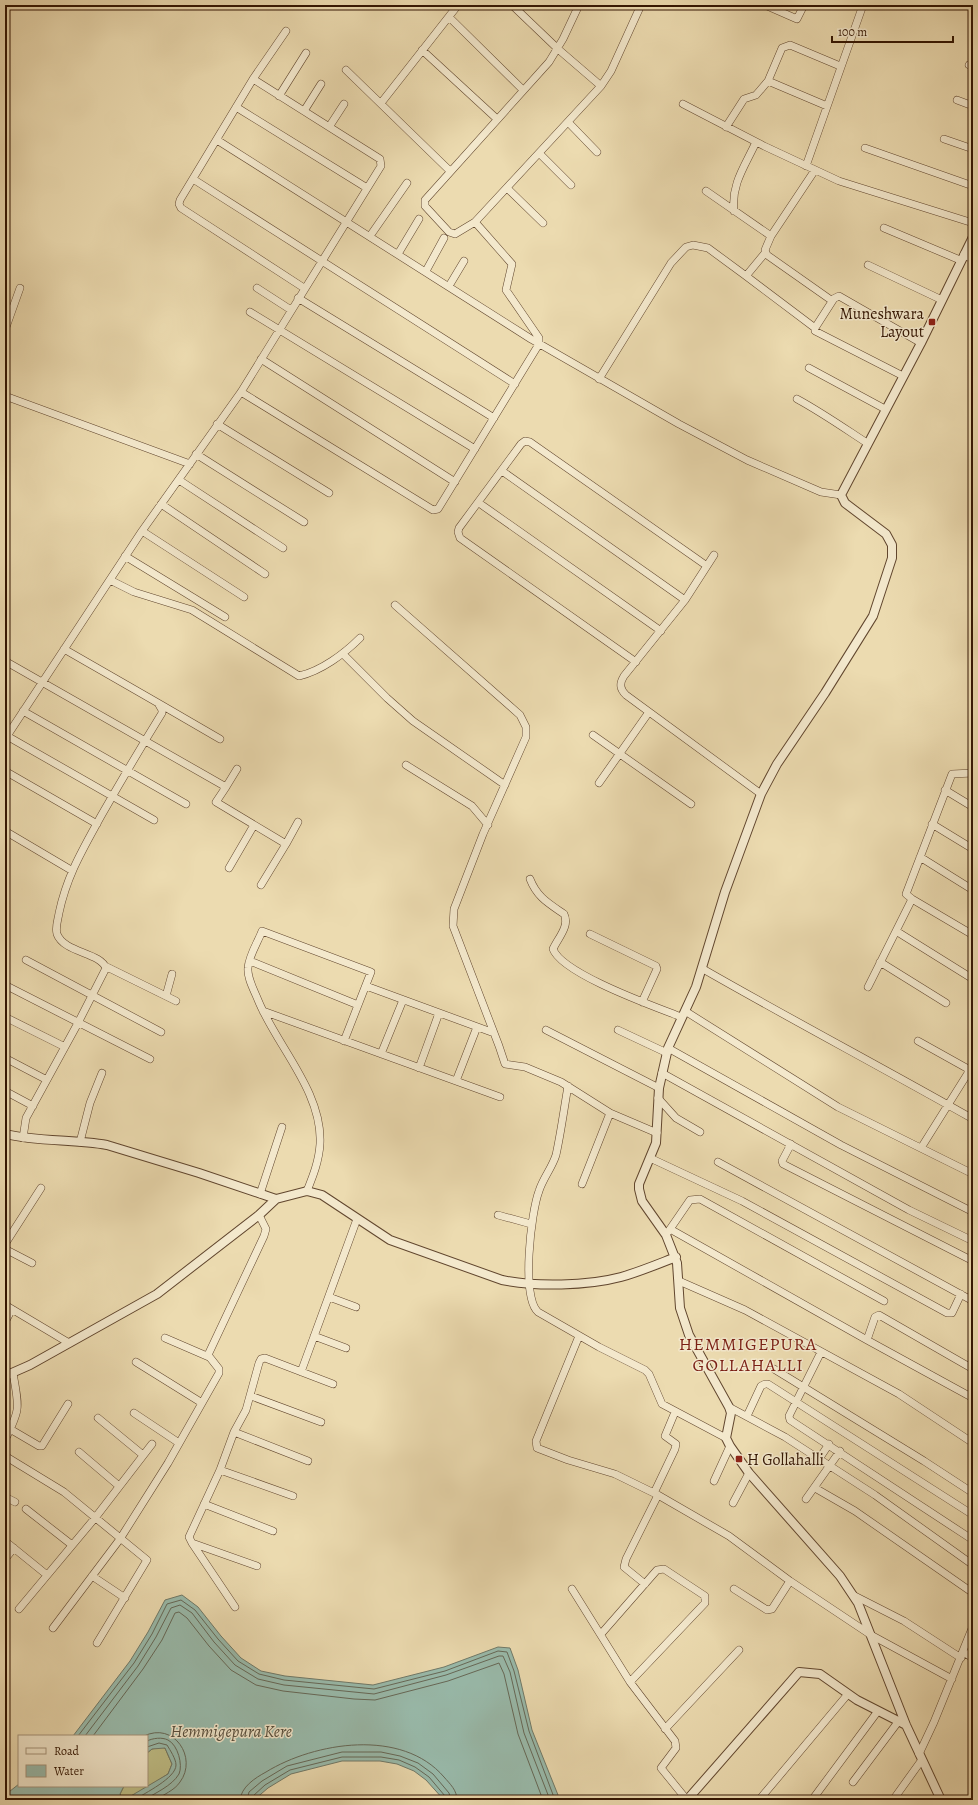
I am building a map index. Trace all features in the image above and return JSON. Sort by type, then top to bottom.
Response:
[{"type":"street","points":[[381,103],[458,5]]},
{"type":"street","points":[[512,5],[558,50],[601,86]]},
{"type":"street","points":[[579,5],[558,50],[425,200],[425,206],[449,232],[455,234],[475,222],[601,86],[611,71],[641,5]]},
{"type":"street","points":[[765,5],[797,19],[804,5]]},
{"type":"street","points":[[806,166],[840,66],[863,5]]},
{"type":"street","points":[[449,17],[524,90]]},
{"type":"street","points":[[286,31],[253,79],[179,204],[181,208],[304,288]]},
{"type":"street","points":[[726,127],[744,99],[756,95],[768,81],[782,48],[785,46],[790,45],[840,66]]},
{"type":"street","points":[[422,50],[497,119]]},
{"type":"street","points":[[279,96],[306,53]]},
{"type":"street","points":[[346,70],[450,171]]},
{"type":"street","points":[[154,820],[6,738],[125,556],[241,392],[304,288],[382,166],[382,161],[253,79]]},
{"type":"street","points":[[768,81],[827,106]]},
{"type":"street","points":[[304,111],[321,84]]},
{"type":"street","points":[[956,100],[973,106]]},
{"type":"street","points":[[329,127],[344,104]]},
{"type":"street","points":[[683,104],[756,142],[839,181],[973,223]]},
{"type":"street","points":[[236,107],[367,188]]},
{"type":"street","points":[[568,122],[597,152]]},
{"type":"street","points":[[944,139],[973,149]]},
{"type":"street","points":[[217,140],[539,344],[679,424],[747,460],[821,492],[841,495]]},
{"type":"street","points":[[734,211],[733,199],[735,186],[756,142]]},
{"type":"street","points":[[865,148],[973,186]]},
{"type":"street","points":[[539,153],[571,185]]},
{"type":"street","points":[[746,276],[765,252],[771,236],[815,170]]},
{"type":"street","points":[[193,179],[321,262],[515,384]]},
{"type":"street","points":[[370,236],[407,183]]},
{"type":"street","points":[[507,188],[543,223]]},
{"type":"street","points":[[706,192],[771,236]]},
{"type":"street","points":[[398,254],[419,219]]},
{"type":"street","points":[[241,392],[433,510],[438,509],[539,344],[539,338],[506,290],[512,264],[475,222]]},
{"type":"street","points":[[884,228],[973,260]]},
{"type":"street","points":[[841,495],[867,443],[921,343],[962,257],[971,247],[973,237]]},
{"type":"street","points":[[426,271],[444,238]]},
{"type":"street","points":[[599,378],[671,263],[686,247],[693,245],[708,248],[815,328],[817,333],[903,376]]},
{"type":"street","points":[[765,252],[832,300]]},
{"type":"street","points":[[448,286],[464,261]]},
{"type":"street","points":[[868,265],[942,300]]},
{"type":"street","points":[[5,330],[8,314],[20,288]]},
{"type":"street","points":[[257,288],[291,310]]},
{"type":"street","points":[[815,328],[832,300],[838,295],[921,343]]},
{"type":"street","points":[[298,298],[494,418]]},
{"type":"street","points":[[250,312],[475,449]]},
{"type":"street","points":[[261,359],[455,482]]},
{"type":"street","points":[[809,368],[886,409]]},
{"type":"street","points":[[5,396],[190,464]]},
{"type":"street","points":[[797,399],[822,413],[867,443]]},
{"type":"street","points":[[217,424],[329,493]]},
{"type":"street","points":[[636,662],[462,540],[458,535],[459,528],[479,503],[521,444],[525,441],[530,442],[707,566]]},
{"type":"street","points":[[196,454],[304,522]]},
{"type":"street","points":[[502,471],[685,600]]},
{"type":"street","points":[[179,480],[283,548]]},
{"type":"street","points":[[714,1481],[728,1442],[729,1407],[693,1345],[686,1329],[680,1308],[676,1257],[668,1232],[640,1196],[639,1184],[654,1149],[657,1133],[659,1088],[668,1050],[703,969],[725,892],[761,794],[777,764],[825,693],[873,616],[892,558],[892,544],[886,534],[845,503],[841,495]]},
{"type":"street","points":[[479,503],[661,631]]},
{"type":"street","points":[[161,504],[265,574]]},
{"type":"street","points":[[142,531],[244,597]]},
{"type":"street","points":[[714,555],[685,600],[621,681],[620,686],[626,696],[761,794]]},
{"type":"street","points":[[125,556],[225,617]]},
{"type":"street","points":[[110,580],[134,592],[192,610],[299,676],[307,674],[343,654],[360,638]]},
{"type":"street","points":[[394,605],[524,720],[526,737],[454,909],[452,926],[505,1064],[525,1068],[568,1086],[610,1113],[657,1133]]},
{"type":"street","points":[[64,649],[220,739]]},
{"type":"street","points":[[343,654],[387,698],[413,721],[505,785]]},
{"type":"street","points":[[5,661],[144,742],[226,787]]},
{"type":"street","points":[[158,703],[162,713],[126,771],[71,870],[56,928],[57,933],[64,943],[101,962],[105,966],[176,1001]]},
{"type":"street","points":[[23,711],[186,804]]},
{"type":"street","points":[[599,783],[649,712]]},
{"type":"street","points":[[593,735],[691,804]]},
{"type":"street","points":[[406,766],[472,806],[488,825]]},
{"type":"street","points":[[237,769],[216,802],[286,844]]},
{"type":"street","points":[[5,771],[97,824]]},
{"type":"street","points":[[973,773],[952,774],[906,894],[973,935]]},
{"type":"street","points":[[945,790],[973,807]]},
{"type":"street","points":[[262,885],[298,822]]},
{"type":"street","points":[[932,824],[973,849]]},
{"type":"street","points":[[229,868],[254,825]]},
{"type":"street","points":[[5,831],[71,870]]},
{"type":"street","points":[[920,857],[973,890]]},
{"type":"street","points":[[530,879],[539,896],[564,914],[566,924],[553,949],[556,954],[569,965],[609,989],[642,1002],[683,1014],[838,1107],[973,1174]]},
{"type":"street","points":[[868,987],[912,899]]},
{"type":"street","points":[[307,1191],[317,1162],[320,1134],[318,1120],[293,1062],[263,1011],[250,978],[248,968],[262,931],[371,972],[344,1041]]},
{"type":"street","points":[[896,931],[973,979]]},
{"type":"street","points":[[590,934],[656,966],[657,969],[642,1002]]},
{"type":"street","points":[[26,960],[92,997],[161,1032]]},
{"type":"street","points":[[250,961],[358,1005]]},
{"type":"street","points":[[880,962],[946,1003]]},
{"type":"street","points":[[23,1138],[26,1118],[92,997],[105,971],[105,966]]},
{"type":"street","points":[[703,969],[818,1035],[843,1046],[973,1119]]},
{"type":"street","points":[[166,996],[172,974]]},
{"type":"street","points":[[5,985],[150,1060]]},
{"type":"street","points":[[366,986],[494,1033]]},
{"type":"street","points":[[381,1054],[403,1000]]},
{"type":"street","points":[[263,1011],[500,1097]]},
{"type":"street","points":[[419,1068],[439,1013]]},
{"type":"street","points":[[5,1017],[65,1048]]},
{"type":"street","points":[[456,1081],[477,1027]]},
{"type":"street","points":[[546,1030],[659,1088]]},
{"type":"street","points":[[618,1030],[668,1050],[841,1145],[973,1212]]},
{"type":"street","points":[[918,1041],[971,1068],[921,1148]]},
{"type":"street","points":[[5,1058],[47,1080]]},
{"type":"street","points":[[80,1142],[90,1103],[102,1073]]},
{"type":"street","points":[[662,1073],[909,1210],[973,1241]]},
{"type":"street","points":[[568,1086],[555,1156],[539,1191],[531,1224],[530,1285],[533,1307],[535,1310],[579,1336],[648,1372],[660,1402],[728,1442],[749,1473],[830,1564],[853,1595],[871,1635],[902,1723],[941,1800]]},
{"type":"street","points":[[5,1091],[33,1106]]},
{"type":"street","points":[[658,1098],[676,1118],[700,1132]]},
{"type":"street","points":[[582,1184],[610,1113]]},
{"type":"street","points":[[260,1194],[282,1127]]},
{"type":"street","points":[[5,1134],[23,1138],[95,1143],[130,1151],[276,1199]]},
{"type":"street","points":[[791,1144],[782,1161],[783,1164],[973,1261]]},
{"type":"street","points":[[650,1158],[742,1201],[947,1313],[952,1313],[961,1294]]},
{"type":"street","points":[[718,1162],[973,1301]]},
{"type":"street","points":[[5,1244],[41,1188]]},
{"type":"street","points":[[5,1440],[18,1413],[19,1406],[9,1375],[164,1290],[260,1215],[276,1199],[307,1191],[322,1195],[390,1240],[502,1280],[530,1285],[560,1284],[621,1277],[676,1257]]},
{"type":"street","points":[[668,1232],[690,1200],[700,1199],[884,1301]]},
{"type":"street","points":[[209,1357],[264,1236],[266,1229],[260,1215]]},
{"type":"street","points":[[498,1215],[531,1224]]},
{"type":"street","points":[[301,1372],[357,1219]]},
{"type":"street","points":[[668,1232],[973,1398]]},
{"type":"street","points":[[5,1249],[32,1263]]},
{"type":"street","points":[[678,1281],[745,1310],[899,1394],[973,1443]]},
{"type":"street","points":[[329,1297],[356,1307]]},
{"type":"street","points":[[5,1305],[69,1343]]},
{"type":"street","points":[[5,1322],[12,1309]]},
{"type":"street","points":[[867,1340],[875,1317],[879,1315],[973,1369]]},
{"type":"street","points":[[314,1336],[346,1348]]},
{"type":"street","points":[[579,1336],[536,1446],[568,1460],[615,1474],[656,1494],[729,1536],[790,1581],[871,1635],[952,1679]]},
{"type":"street","points":[[53,1628],[120,1539],[179,1443],[219,1372],[209,1357],[165,1338]]},
{"type":"street","points":[[821,1352],[794,1403],[789,1416],[790,1420],[829,1444],[973,1540]]},
{"type":"street","points":[[235,1606],[190,1540],[190,1533],[220,1470],[234,1432],[246,1410],[261,1359],[265,1358],[333,1384]]},
{"type":"street","points":[[136,1362],[202,1403]]},
{"type":"street","points":[[774,1369],[924,1460],[973,1493]]},
{"type":"street","points":[[746,1416],[761,1386],[766,1384],[794,1403],[818,1415],[973,1515]]},
{"type":"street","points":[[251,1396],[321,1422]]},
{"type":"street","points":[[10,1429],[39,1446],[42,1446],[68,1404]]},
{"type":"street","points":[[729,1407],[785,1437],[887,1503],[973,1566]]},
{"type":"street","points":[[134,1412],[179,1443]]},
{"type":"street","points":[[645,1584],[624,1567],[626,1559],[675,1449],[676,1444],[664,1436],[675,1412]]},
{"type":"street","points":[[98,1418],[143,1455]]},
{"type":"street","points":[[234,1432],[308,1461]]},
{"type":"street","points":[[19,1609],[95,1518],[152,1444]]},
{"type":"street","points":[[818,1459],[829,1444]]},
{"type":"street","points":[[79,1452],[119,1486]]},
{"type":"street","points":[[806,1499],[840,1452]]},
{"type":"street","points":[[5,1456],[64,1492],[147,1561],[98,1643]]},
{"type":"street","points":[[220,1470],[293,1496]]},
{"type":"street","points":[[733,1503],[749,1473]]},
{"type":"street","points":[[815,1488],[855,1511],[973,1593]]},
{"type":"street","points":[[5,1497],[15,1502]]},
{"type":"street","points":[[204,1504],[273,1530]]},
{"type":"street","points":[[26,1509],[72,1545]]},
{"type":"street","points":[[5,1541],[47,1575]]},
{"type":"street","points":[[192,1543],[257,1566]]},
{"type":"street","points":[[5,1560],[14,1548]]},
{"type":"street","points":[[601,1634],[657,1570],[664,1569],[705,1596],[705,1603],[630,1682]]},
{"type":"street","points":[[92,1576],[125,1598]]},
{"type":"street","points":[[734,1589],[767,1610],[772,1609],[790,1581]]},
{"type":"street","points":[[572,1589],[630,1682],[676,1745],[661,1768],[662,1772],[687,1800],[799,1672],[820,1674],[857,1700],[902,1723]]},
{"type":"street","points":[[853,1595],[904,1621],[962,1655],[973,1658]]},
{"type":"street","points":[[893,1800],[920,1758],[973,1626]]},
{"type":"street","points":[[664,1729],[739,1650]]},
{"type":"street","points":[[759,1800],[848,1694]]},
{"type":"street","points":[[812,1800],[878,1711]]},
{"type":"street","points":[[853,1782],[902,1723]]},
{"type":"shaded area","points":[[160,1747],[165,1748],[172,1764],[168,1774],[148,1787],[148,1752],[152,1749]]},
{"type":"shaded area","points":[[124,1787],[148,1787],[131,1798],[123,1800],[120,1794]]},
{"type":"water","name":"Hemmigepura Kere","points":[[182,1595],[198,1607],[241,1658],[261,1671],[285,1676],[373,1685],[444,1667],[498,1647],[510,1648],[518,1670],[532,1730],[560,1800],[444,1800],[426,1780],[414,1771],[397,1764],[380,1761],[342,1761],[291,1774],[268,1788],[254,1800],[124,1800],[168,1774],[172,1764],[165,1748],[152,1749],[148,1752],[148,1735],[74,1735],[130,1661],[165,1600]]},
{"type":"water","points":[[18,1785],[18,1787],[124,1787],[120,1794],[123,1800],[5,1800],[5,1795]]},
{"type":"place","name":"Muneshwara Layout","points":[[932,322]]},
{"type":"place","name":"H Gollahalli","points":[[739,1459]]},
{"type":"district","name":"HEMMIGEPURA GOLLAHALLI","points":[[748,1354]]}]
